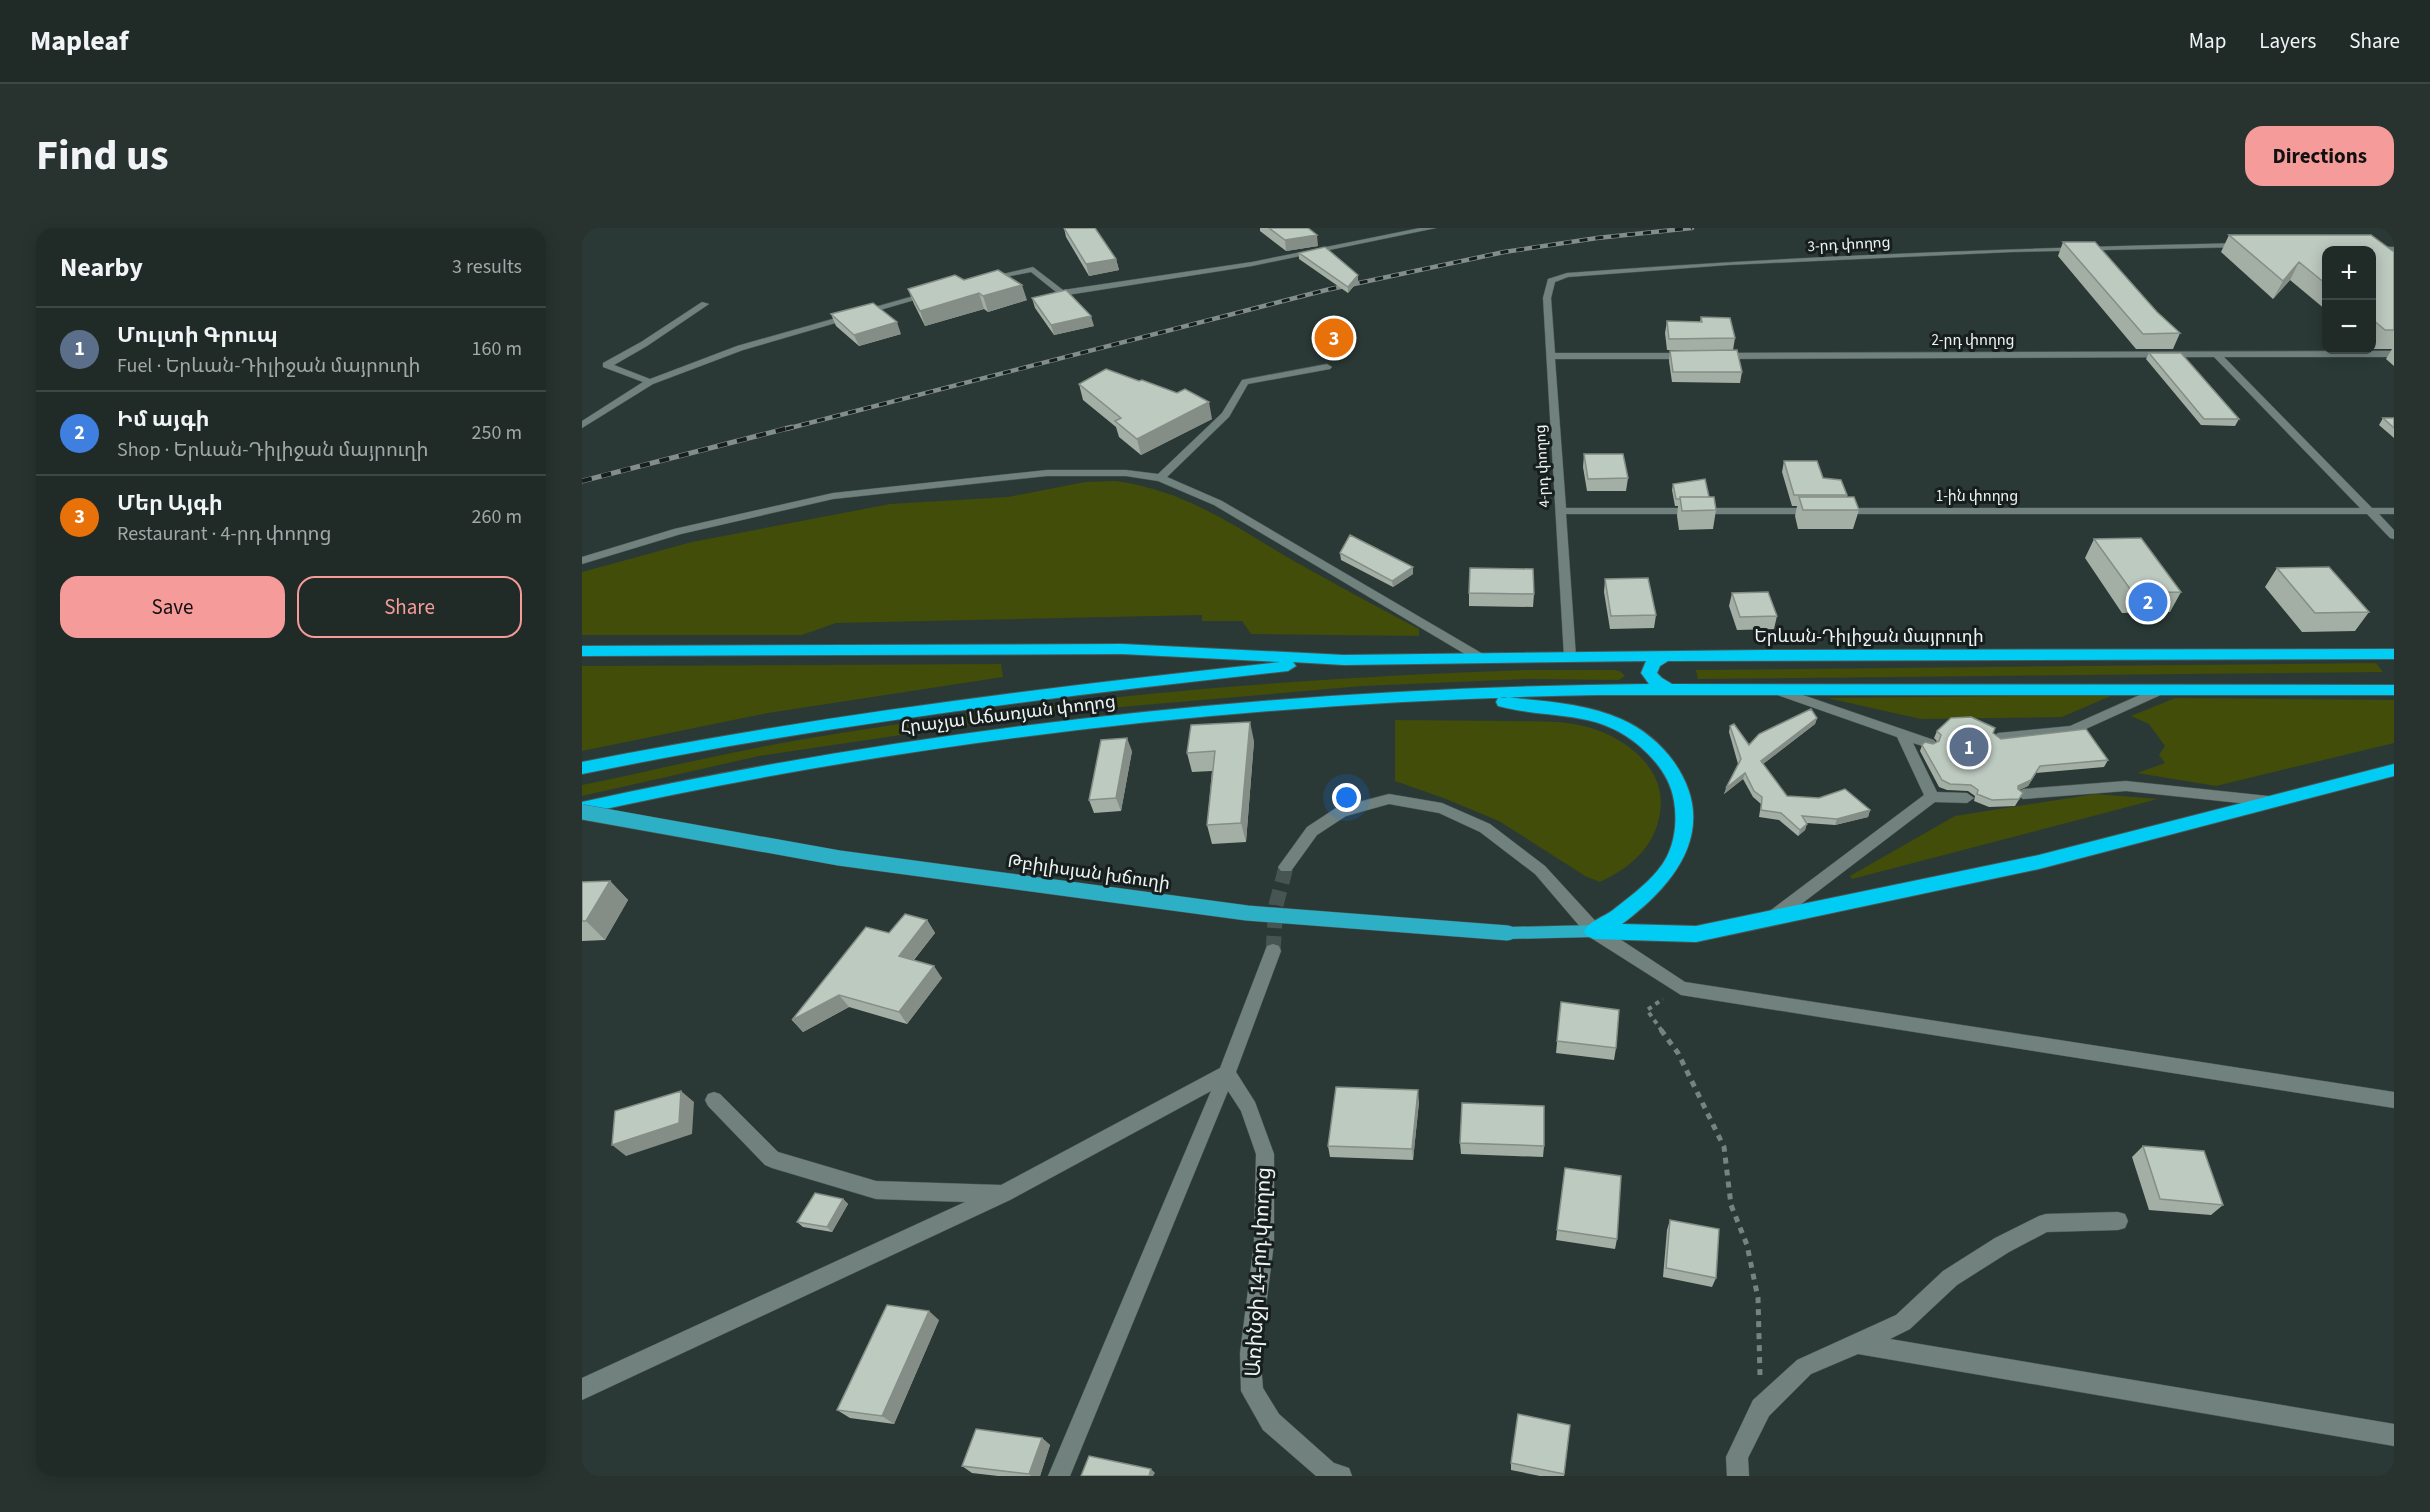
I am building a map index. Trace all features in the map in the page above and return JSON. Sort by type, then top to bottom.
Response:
[{"type":"highway","points":[[582,651],[1122,649],[1344,660]]},
{"type":"highway","name":"Երևան-Դիլիջան մայրուղի","points":[[1344,660],[1479,657],[2393,654]]},
{"type":"highway","points":[[1666,656],[1653,663],[1649,673],[1656,682],[1670,689]]},
{"type":"highway","name":"Հրաչյա Աճառյան փողոց","points":[[582,768],[669,750],[880,714],[1062,690],[1344,660]]},
{"type":"highway","points":[[1445,694],[1670,689],[2394,690]]},
{"type":"highway","points":[[1445,694],[1581,712],[1627,729],[1663,757],[1679,782],[1686,811],[1680,844],[1666,873],[1616,920],[1594,931]]},
{"type":"highway","name":"Հրաչյա Աճառյան փողոց","points":[[582,810],[781,765],[850,754],[1128,718],[1445,694]]},
{"type":"highway","points":[[1594,931],[1696,934],[2039,862],[2394,770]]},
{"type":"main road","name":"Թբիլիսյան խճուղի","points":[[582,810],[839,858],[1235,911],[1508,933],[1594,931]]},
{"type":"street","points":[[976,281],[1033,268],[1061,293],[1252,264],[1432,228]]},
{"type":"street","name":"3-րդ փողոց","points":[[1558,278],[1728,263],[2012,250],[2252,246]]},
{"type":"street","points":[[2376,248],[2394,249]]},
{"type":"street","name":"4-րդ փողոց","points":[[1558,278],[1551,281],[1547,298],[1570,657]]},
{"type":"street","points":[[582,425],[650,382],[740,348],[943,291]]},
{"type":"street","points":[[650,382],[606,365],[638,350],[705,304]]},
{"type":"street","points":[[2216,354],[2394,536]]},
{"type":"street","name":"2-րդ փողոց","points":[[1551,356],[2394,354]]},
{"type":"street","points":[[1160,478],[1226,415],[1245,382],[1328,367]]},
{"type":"street","points":[[582,561],[678,531],[833,496],[1047,473],[1126,473],[1160,478],[1218,502],[1479,657]]},
{"type":"street","name":"1-ին փողոց","points":[[1559,511],[2394,511]]},
{"type":"street","points":[[1774,689],[1902,735],[1929,742]]},
{"type":"street","points":[[1998,738],[2072,730],[2160,690]]},
{"type":"street","points":[[1902,735],[1932,797]]},
{"type":"street","points":[[2023,794],[2126,786],[2268,801]]},
{"type":"street","points":[[1773,916],[1932,797],[1967,798]]},
{"type":"street","points":[[1286,867],[1312,831],[1341,812],[1389,799],[1442,808],[1485,828],[1540,870],[1594,931],[1682,988],[2394,1100]]},
{"type":"street","points":[[1059,1476],[1227,1073],[1273,951]]},
{"type":"street","points":[[582,1389],[1004,1194],[1227,1073]]},
{"type":"street","name":"Առինջի 14-րդ փողոց","points":[[1227,1073],[1249,1108],[1264,1154],[1264,1244],[1250,1353],[1252,1390],[1271,1422],[1328,1472],[1341,1476]]},
{"type":"street","points":[[714,1100],[772,1159],[876,1190],[1004,1194]]},
{"type":"street","points":[[1738,1476],[1737,1457],[1761,1408],[1804,1367],[1903,1322],[1950,1278],[2002,1245],[2046,1223],[2118,1221]]},
{"type":"street","points":[[1858,1344],[2394,1435]]},
{"type":"path","points":[[1682,988],[1647,1010],[1678,1053],[1724,1147],[1731,1204],[1747,1245],[1758,1298],[1761,1408]]},
{"type":"green space","points":[[1116,481],[1142,486],[1188,501],[1419,629],[1419,636],[1251,634],[1242,621],[1202,621],[1202,615],[836,623],[802,635],[582,635],[582,572],[692,542],[890,504],[1008,497],[1085,482]]},
{"type":"green space","points":[[2376,663],[2383,672],[1698,679],[1696,670]]},
{"type":"green space","points":[[1001,664],[1003,677],[768,713],[582,751],[582,666]]},
{"type":"green space","points":[[1525,670],[1614,670],[1620,671],[1625,676],[1619,680],[1526,679],[1363,686],[1051,713],[759,756],[582,796],[582,785],[728,754],[816,737],[992,711],[1258,684]]},
{"type":"green space","points":[[2113,695],[2062,717],[1921,719],[1827,698]]},
{"type":"green space","points":[[2175,698],[2394,700],[2394,743],[2216,786],[2137,773],[2165,763],[2159,755],[2165,746],[2149,724],[2131,716]]},
{"type":"green space","points":[[1395,720],[1562,722],[1595,729],[1625,744],[1649,767],[1660,796],[1660,813],[1653,836],[1631,863],[1611,876],[1600,882],[1585,876],[1499,821],[1395,781]]},
{"type":"green space","points":[[2095,794],[2158,799],[1852,879],[1850,876],[1955,816]]},
{"type":"building","points":[[1064,228],[1095,228],[1116,259],[1086,264]]},
{"type":"building","points":[[1269,228],[1308,228],[1317,235],[1285,240]]},
{"type":"building","points":[[2229,235],[2371,235],[2394,252],[2394,330],[2385,330],[2376,322],[2376,246],[2322,246],[2322,281],[2299,262],[2283,281]]},
{"type":"building","points":[[2063,242],[2095,242],[2157,312],[2180,333],[2143,334]]},
{"type":"building","points":[[1325,247],[1358,275],[1348,287],[1299,253]]},
{"type":"building","points":[[998,270],[1022,285],[983,296],[979,293],[920,311],[908,289],[955,275],[964,280]]},
{"type":"building","points":[[1066,290],[1091,316],[1051,325],[1032,298]]},
{"type":"building","points":[[873,303],[897,322],[854,335],[831,314]]},
{"type":"building","points":[[1701,317],[1730,318],[1735,338],[1669,339],[1667,321],[1702,322]]},
{"type":"building","points":[[1737,350],[1742,372],[1673,372],[1670,351]]},
{"type":"building","points":[[2149,353],[2181,353],[2239,419],[2204,419]]},
{"type":"building","points":[[1106,369],[1177,393],[1185,389],[1209,402],[1137,439],[1115,421],[1121,418],[1079,384]]},
{"type":"building","points":[[2383,418],[2394,418],[2394,428]]},
{"type":"building","points":[[1584,454],[1623,454],[1628,478],[1588,479]]},
{"type":"building","points":[[1784,461],[1817,461],[1823,478],[1841,480],[1847,495],[1794,495]]},
{"type":"building","points":[[1705,479],[1709,497],[1676,499],[1673,484]]},
{"type":"building","points":[[1680,497],[1714,497],[1716,510],[1682,511]]},
{"type":"building","points":[[1799,497],[1854,497],[1859,510],[1803,510]]},
{"type":"building","points":[[1350,535],[1413,567],[1392,581],[1340,553]]},
{"type":"building","points":[[2141,538],[2181,592],[2133,593],[2094,539]]},
{"type":"building","points":[[2329,567],[2369,612],[2315,613],[2277,568]]},
{"type":"building","points":[[1470,568],[1533,569],[1534,594],[1469,593]]},
{"type":"building","points":[[1648,578],[1656,615],[1611,616],[1605,579]]},
{"type":"building","points":[[1768,592],[1777,616],[1740,617],[1732,593]]},
{"type":"building","points":[[1811,709],[1817,718],[1761,761],[1787,796],[1819,798],[1845,789],[1870,810],[1837,819],[1802,816],[1807,824],[1800,830],[1781,813],[1761,810],[1762,797],[1754,791],[1745,773],[1726,788],[1741,759],[1730,726],[1734,724],[1749,745],[1759,734]]},
{"type":"building","points":[[1971,717],[1995,728],[1993,733],[2001,739],[2086,729],[2108,760],[2040,766],[2031,780],[2018,786],[2023,793],[2019,799],[1992,800],[1977,794],[1978,790],[1971,785],[1950,784],[1942,780],[1922,745],[1925,742],[1933,744],[1939,741],[1941,735],[1937,731],[1951,718]]},
{"type":"building","points":[[1250,722],[1241,823],[1207,825],[1215,751],[1187,753],[1191,725]]},
{"type":"building","points":[[1127,738],[1116,798],[1089,800],[1101,740]]},
{"type":"building","points":[[610,881],[586,921],[582,921],[582,882]]},
{"type":"building","points":[[905,914],[927,920],[899,956],[934,966],[899,1012],[839,995],[792,1020],[866,927],[889,933]]},
{"type":"building","points":[[1561,1002],[1619,1010],[1616,1048],[1557,1041]]},
{"type":"building","points":[[1336,1087],[1418,1090],[1412,1149],[1328,1146]]},
{"type":"building","points":[[681,1091],[679,1123],[612,1145],[615,1111]]},
{"type":"building","points":[[1462,1103],[1544,1106],[1544,1146],[1460,1143]]},
{"type":"building","points":[[2143,1146],[2204,1151],[2223,1205],[2160,1199]]},
{"type":"building","points":[[1565,1168],[1621,1176],[1617,1239],[1557,1230]]},
{"type":"building","points":[[815,1193],[843,1199],[827,1227],[797,1222]]},
{"type":"building","points":[[1670,1220],[1719,1229],[1716,1278],[1666,1268]]},
{"type":"building","points":[[887,1305],[929,1311],[882,1416],[837,1410]]},
{"type":"building","points":[[1518,1414],[1570,1425],[1564,1474],[1511,1463]]},
{"type":"building","points":[[976,1429],[1042,1438],[1029,1474],[962,1466]]},
{"type":"building","points":[[1089,1456],[1151,1469],[1149,1476],[1081,1476]]},
{"type":"tunnel","points":[[1273,951],[1276,905],[1286,867]]},
{"type":"railway","points":[[786,429],[1326,290],[1504,252],[1597,238],[1692,228]]},
{"type":"railway","points":[[582,481],[792,427]]},
{"type":"place","name":"Մեր Այգի","points":[[1334,338]]},
{"type":"place","name":"Իմ այգի","points":[[2148,602]]},
{"type":"place","name":"Մուլտի Գրուպ","points":[[1969,747]]}]
